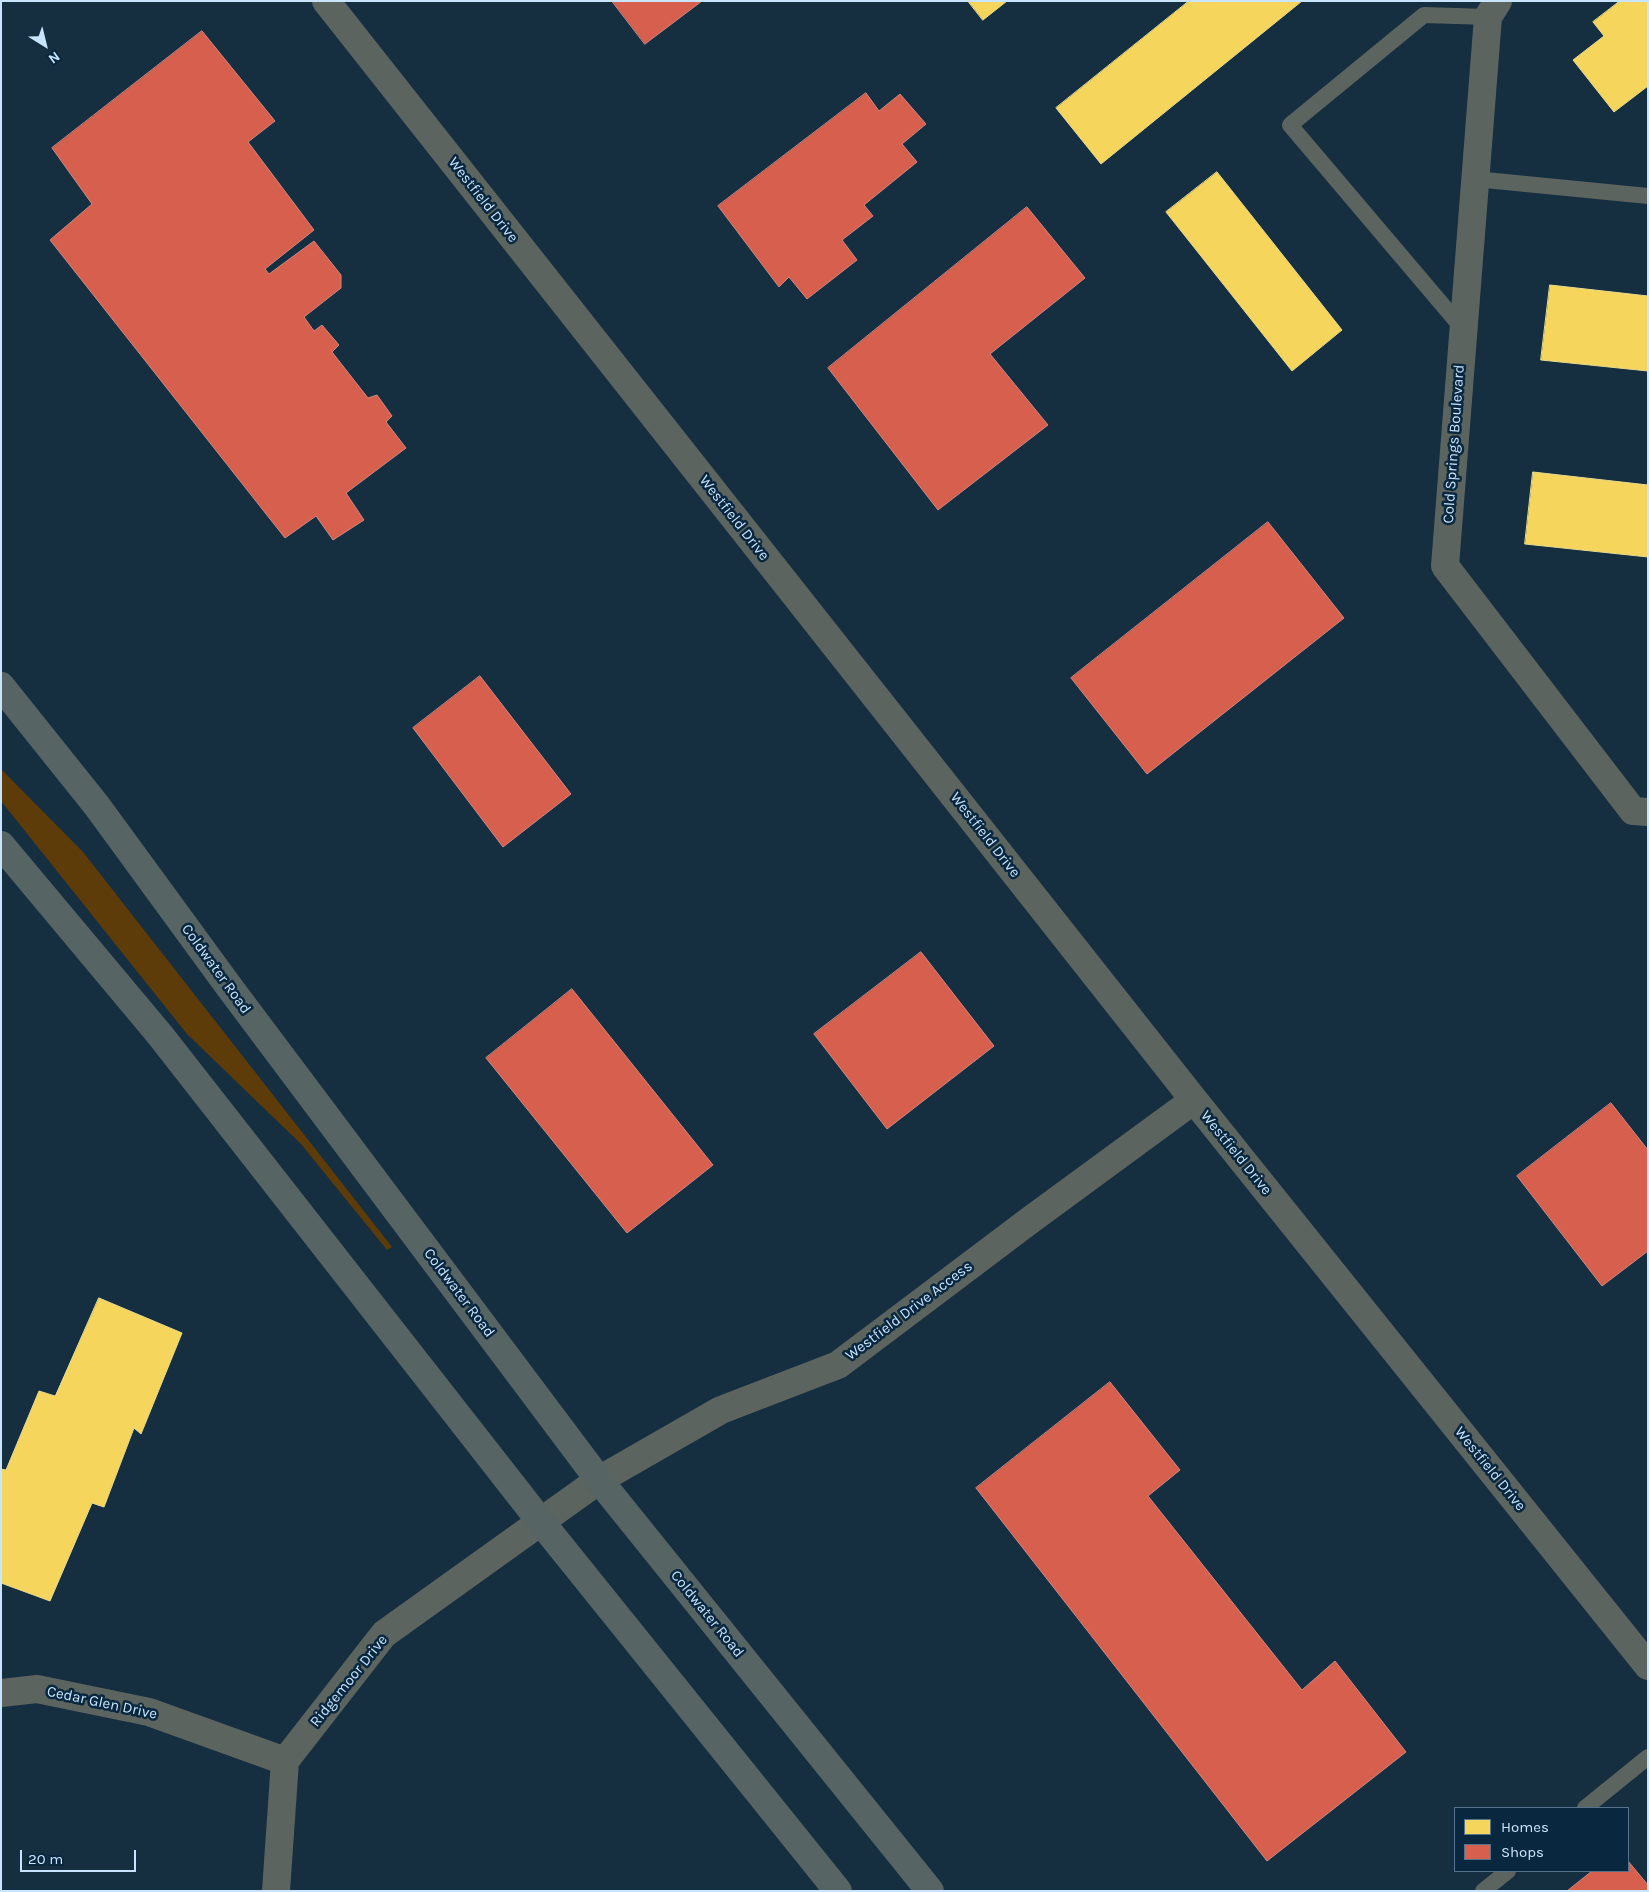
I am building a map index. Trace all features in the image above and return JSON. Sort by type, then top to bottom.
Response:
[{"type":"main road","name":"Coldwater Road","points":[[1,686],[97,806],[236,996],[599,1480],[930,1891]]},
{"type":"main road","points":[[1,844],[160,1035],[541,1522],[838,1891]]},
{"type":"street","name":"Westfield Drive","points":[[326,1],[1194,1100],[1648,1666]]},
{"type":"street","name":"Cold Springs Boulevard","points":[[1493,9],[1475,179],[1445,566],[1633,811],[1648,812]]},
{"type":"street","name":"Westfield Drive Access","points":[[599,1480],[722,1410],[838,1364],[1194,1100]]},
{"type":"street","name":"Ridgemoor Drive","points":[[285,1761],[384,1634],[599,1480]]},
{"type":"street","name":"Cedar Glen Drive","points":[[1,1693],[36,1689],[149,1712],[285,1761]]},
{"type":"street","points":[[276,1891],[285,1761]]},
{"type":"lane","points":[[1463,329],[1290,125],[1424,15],[1493,9]]},
{"type":"lane","points":[[1475,179],[1648,196]]},
{"type":"lane","points":[[1586,1807],[1648,1757]]},
{"type":"lane","points":[[1483,1891],[1507,1872]]},
{"type":"shaded area","points":[[1,769],[83,852],[392,1247],[387,1250],[301,1144],[187,1034],[1,801]]},
{"type":"building: Homes","points":[[968,1],[1007,1],[983,20]]},
{"type":"building: Homes","points":[[1189,1],[1302,1],[1101,164],[1056,108]]},
{"type":"building: Homes","points":[[1620,1],[1648,1],[1648,86],[1614,112],[1573,60],[1604,36],[1593,22]]},
{"type":"building: Homes","points":[[1217,172],[1342,330],[1292,371],[1166,212]]},
{"type":"building: Homes","points":[[1550,285],[1648,296],[1648,371],[1541,360]]},
{"type":"building: Homes","points":[[1533,472],[1648,485],[1648,557],[1525,544]]},
{"type":"building: Homes","points":[[99,1298],[182,1333],[141,1434],[134,1428],[104,1507],[92,1503],[50,1601],[1,1583],[1,1469],[6,1470],[39,1391],[55,1396]]},
{"type":"building: Shops","points":[[612,1],[702,1],[645,44]]},
{"type":"building: Shops","points":[[202,31],[275,121],[248,142],[314,230],[265,269],[269,274],[314,241],[341,275],[341,288],[304,317],[314,331],[322,325],[339,345],[332,352],[368,398],[377,395],[392,416],[386,422],[406,448],[346,493],[364,520],[333,540],[316,516],[285,538],[50,240],[92,204],[52,148]]},
{"type":"building: Shops","points":[[866,93],[879,111],[900,94],[926,124],[902,144],[917,162],[864,205],[873,216],[842,240],[857,260],[807,299],[789,277],[779,287],[718,206]]},
{"type":"building: Shops","points":[[1027,207],[1085,278],[990,354],[1048,425],[938,510],[828,368]]},
{"type":"building: Shops","points":[[1268,522],[1344,618],[1147,774],[1071,678]]},
{"type":"building: Shops","points":[[480,676],[571,794],[503,847],[413,728]]},
{"type":"building: Shops","points":[[921,952],[994,1046],[887,1129],[814,1034]]},
{"type":"building: Shops","points":[[572,989],[713,1165],[627,1233],[486,1058]]},
{"type":"building: Shops","points":[[1611,1103],[1648,1150],[1648,1251],[1602,1286],[1517,1176]]},
{"type":"building: Shops","points":[[1110,1382],[1180,1470],[1148,1496],[1302,1690],[1335,1661],[1406,1752],[1267,1861],[976,1488]]},
{"type":"building: Shops","points":[[1629,1862],[1648,1885],[1648,1891],[1567,1891],[1591,1872],[1629,1872]]}]
